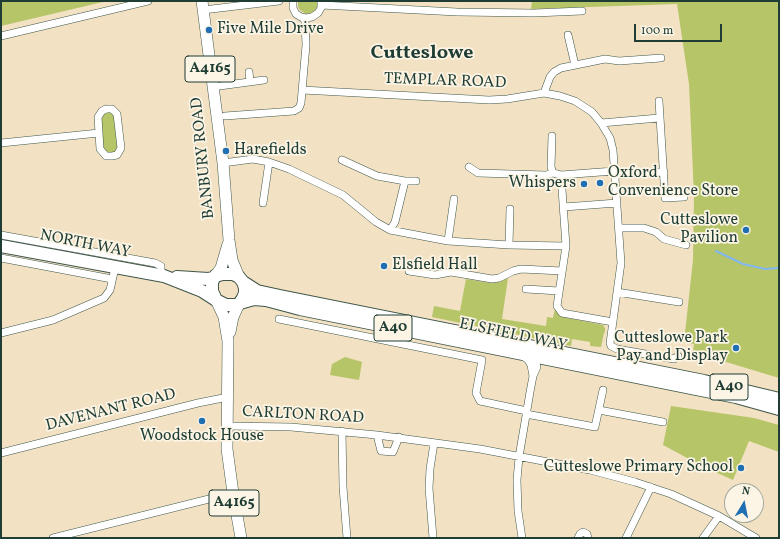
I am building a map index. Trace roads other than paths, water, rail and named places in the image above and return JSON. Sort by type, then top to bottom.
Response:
[{"type":"highway","name":"NORTH WAY","points":[[1,246],[114,273],[200,279],[215,277]]},
{"type":"highway","points":[[226,273],[241,279],[245,288],[245,293],[239,303],[231,306],[217,301],[212,288],[215,277],[226,273]]},
{"type":"highway","name":"NORTH WAY","points":[[162,276],[202,291],[217,301]]},
{"type":"highway","name":"ELSFIELD WAY","points":[[241,279],[258,291],[274,295],[524,350],[535,357],[736,397],[779,409]]},
{"type":"highway","name":"ELSFIELD WAY","points":[[239,303],[254,299],[266,300],[300,309],[704,381],[779,399]]},
{"type":"main road","name":"BANBURY ROAD","points":[[202,6],[223,163],[229,240],[232,260],[241,279]]},
{"type":"main road","name":"BANBURY ROAD","points":[[215,277],[223,262],[229,240]]},
{"type":"main road","name":"A4165","points":[[217,301],[224,317],[228,341],[227,449],[241,538]]},
{"type":"main road","name":"A4165","points":[[228,341],[233,317],[239,303]]},
{"type":"street","points":[[1,36],[148,1]]},
{"type":"street","points":[[202,6],[279,1]]},
{"type":"street","points":[[293,1],[293,8],[295,12],[298,16],[304,18],[315,16],[320,10],[321,3],[489,12],[534,13],[582,11]]},
{"type":"street","points":[[225,116],[294,110],[299,108],[301,103],[306,36],[304,18]]},
{"type":"street","points":[[568,35],[575,65]]},
{"type":"street","points":[[544,93],[550,77],[554,72],[561,68],[605,59],[619,61],[660,58]]},
{"type":"street","points":[[249,72],[250,82]]},
{"type":"street","points":[[212,87],[264,80]]},
{"type":"street","name":"TEMPLAR ROAD","points":[[302,90],[489,100],[544,93],[560,96],[574,101],[592,112],[610,138],[613,150],[621,263],[610,343],[611,346],[617,349],[674,359],[678,356]]},
{"type":"street","points":[[658,101],[666,198],[684,197]]},
{"type":"street","points":[[112,109],[117,114],[118,120],[121,148],[117,155],[106,156],[103,153],[100,149],[99,133],[99,113],[112,109]]},
{"type":"street","points":[[601,123],[659,118]]},
{"type":"street","points":[[1,143],[99,133]]},
{"type":"street","points":[[552,136],[551,167],[553,173]]},
{"type":"street","points":[[223,163],[253,159],[269,162],[289,169],[343,195],[376,222],[390,230],[448,241],[509,245],[566,246]]},
{"type":"street","points":[[342,160],[377,176],[405,182],[416,181]]},
{"type":"street","points":[[263,203],[269,162]]},
{"type":"street","points":[[469,167],[478,173],[546,175],[553,173],[561,175],[664,172]]},
{"type":"street","points":[[561,175],[566,246],[557,306],[562,313],[613,322]]},
{"type":"street","points":[[390,230],[395,222],[405,182]]},
{"type":"street","points":[[448,241],[454,199]]},
{"type":"street","points":[[564,207],[617,203]]},
{"type":"street","points":[[509,245],[510,209]]},
{"type":"street","points":[[619,228],[644,228],[656,232],[664,239],[686,245]]},
{"type":"street","points":[[1,235],[155,262],[161,266],[162,276]]},
{"type":"street","points":[[1,258],[114,273],[110,290],[104,298],[53,320],[1,333]]},
{"type":"street","points":[[409,271],[435,275],[451,272],[492,279],[499,278],[521,269],[562,271]]},
{"type":"street","points":[[526,289],[559,291]]},
{"type":"street","points":[[617,292],[679,302]]},
{"type":"street","points":[[279,319],[482,360],[476,392],[480,401],[526,412],[595,427],[603,390]]},
{"type":"street","points":[[524,350],[531,365],[533,376]]},
{"type":"street","points":[[522,538],[518,512],[518,457],[533,376],[537,367],[535,357]]},
{"type":"street","name":"DAVENANT ROAD","points":[[1,453],[198,403],[228,397]]},
{"type":"street","points":[[599,410],[663,422]]},
{"type":"street","name":"CARLTON ROAD","points":[[228,426],[291,427],[377,434],[480,449],[590,470],[652,487],[677,497],[719,516],[756,538]]},
{"type":"street","points":[[342,431],[343,487],[347,538]]},
{"type":"street","name":"CARLTON ROAD","points":[[377,434],[381,451],[393,452],[399,437]]},
{"type":"street","points":[[433,538],[429,488],[434,443]]},
{"type":"street","points":[[626,538],[652,487]]},
{"type":"street","points":[[53,538],[233,493]]},
{"type":"street","points":[[703,538],[719,516]]},
{"type":"street","points":[[578,538],[583,532],[587,534],[588,538]]},
{"type":"waterway","points":[[716,251],[743,264],[765,269],[779,268]]},
{"type":"place","name":"Five Mile Drive","points":[[209,30]]},
{"type":"place","name":"Harefields","points":[[226,151]]},
{"type":"place","name":"Oxford Convenience Store","points":[[600,183]]},
{"type":"place","name":"Whispers","points":[[584,184]]},
{"type":"place","name":"Cutteslowe Pavilion","points":[[746,230]]},
{"type":"place","name":"Elsfield Hall","points":[[384,266]]},
{"type":"place","name":"Cutteslowe Park Pay and Display","points":[[736,348]]},
{"type":"place","name":"Woodstock House","points":[[202,421]]},
{"type":"place","name":"Cutteslowe Primary School","points":[[741,468]]},
{"type":"district","name":"Cutteslowe","points":[[422,54]]}]
